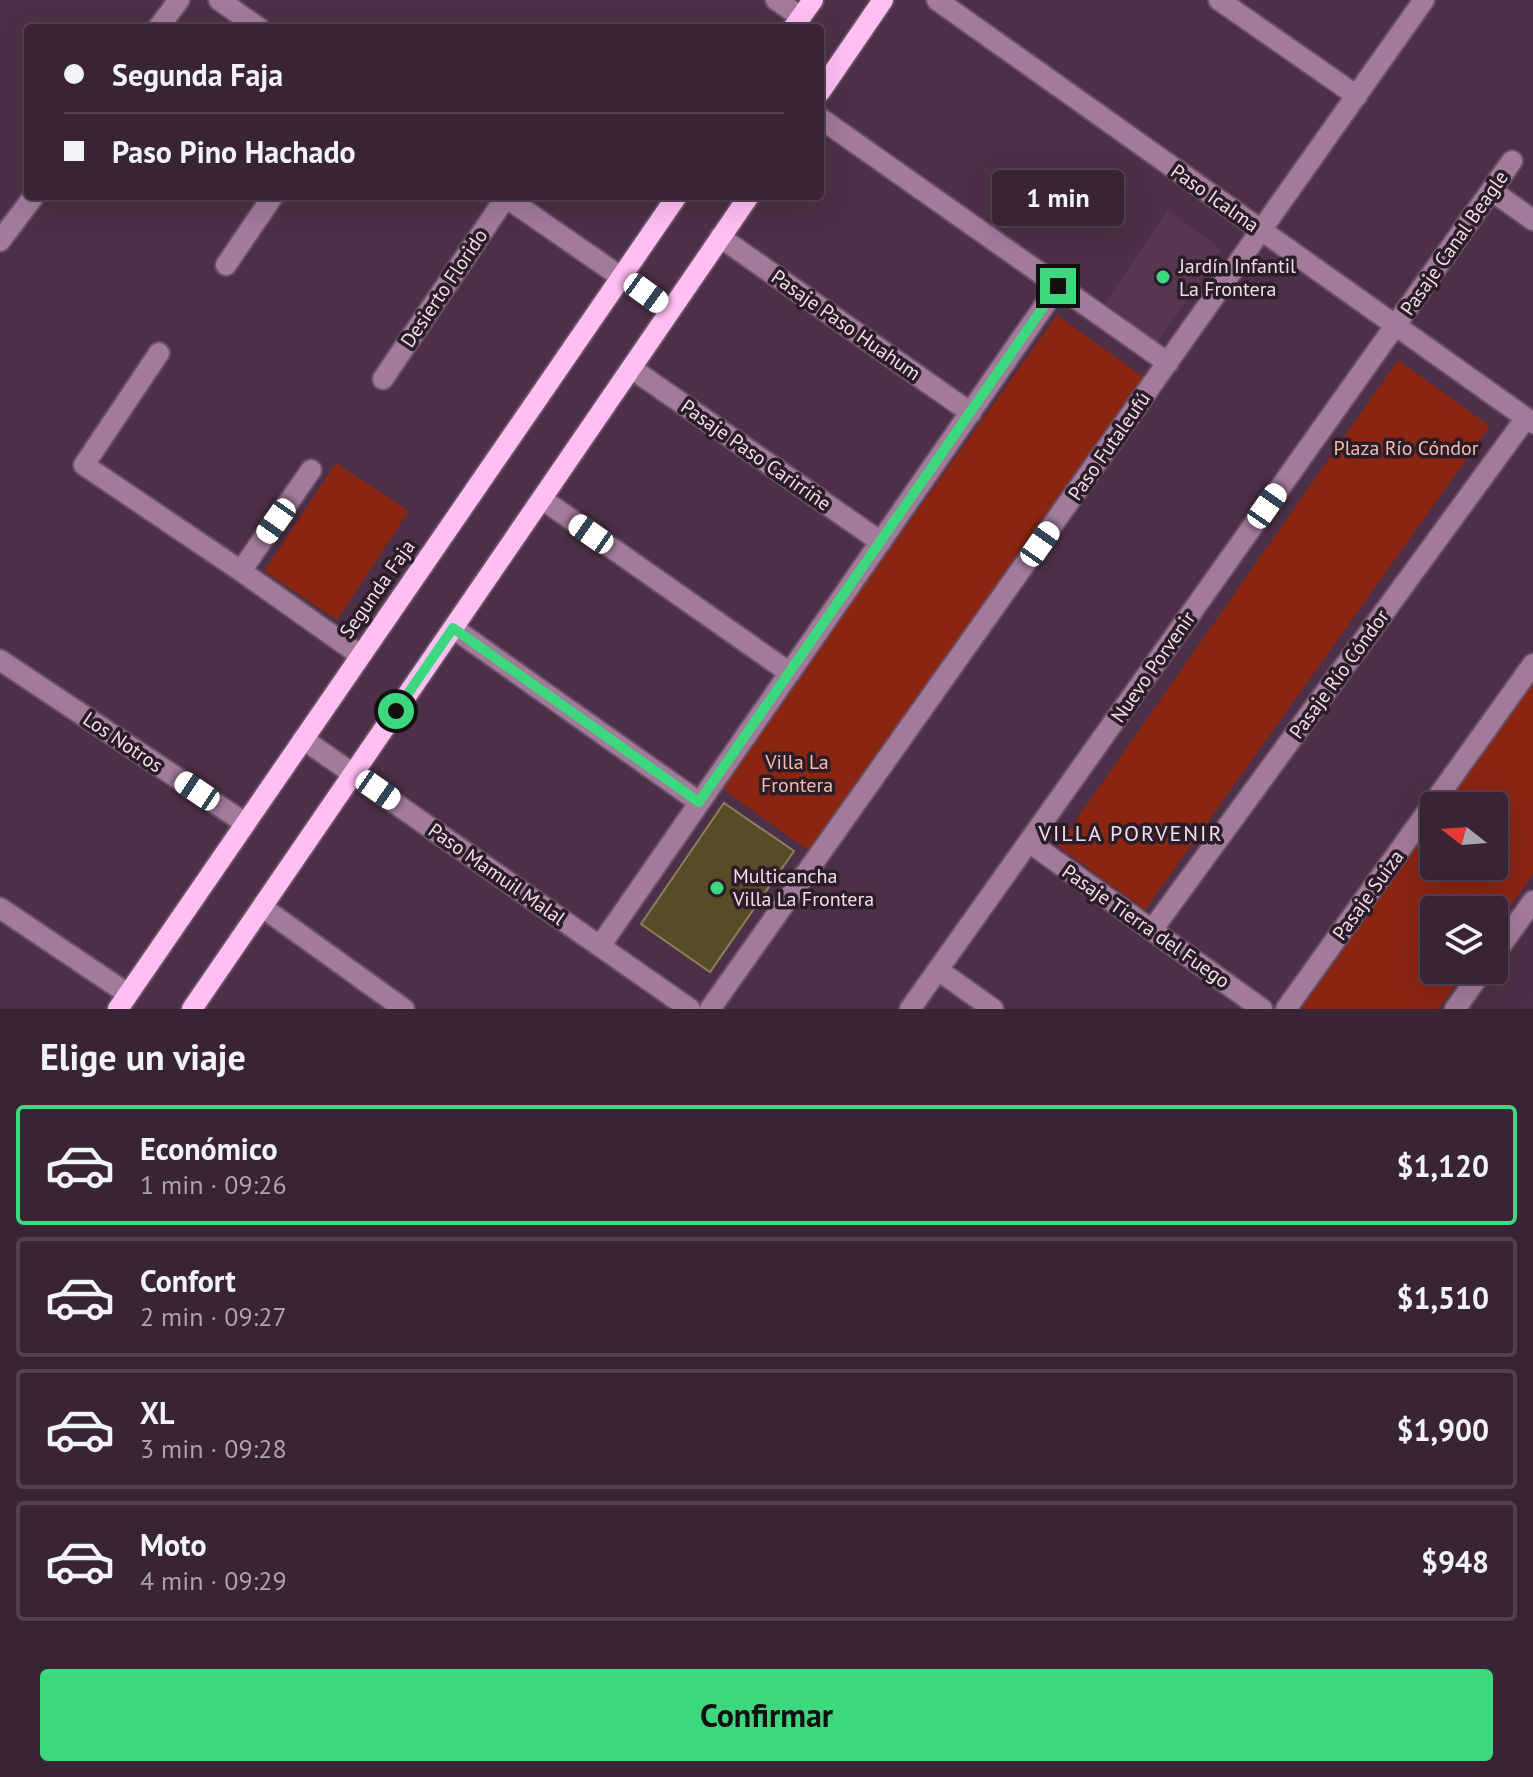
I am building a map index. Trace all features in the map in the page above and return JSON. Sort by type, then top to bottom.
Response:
[{"type":"main road","points":[[824,86],[883,0]]},
{"type":"main road","name":"Segunda Faja","points":[[123,1001],[674,200]]},
{"type":"main road","points":[[192,1009],[746,200]]},
{"type":"street","points":[[161,24],[179,0]]},
{"type":"street","points":[[219,0],[253,24]]},
{"type":"street","points":[[776,0],[802,15]]},
{"type":"street","name":"Paso Icalma","points":[[937,0],[1529,421]]},
{"type":"street","points":[[1219,0],[1357,96]]},
{"type":"street","name":"Paso Futaleufú","points":[[710,1009],[1424,0]]},
{"type":"street","points":[[824,121],[1168,363]]},
{"type":"street","name":"Pasaje Canal Beagle","points":[[1396,325],[1512,161]]},
{"type":"street","points":[[1492,191],[1533,220]]},
{"type":"street","points":[[0,241],[31,200]]},
{"type":"street","points":[[226,265],[270,200]]},
{"type":"street","name":"Desierto Florido","points":[[383,379],[503,200]]},
{"type":"street","points":[[509,200],[670,311]]},
{"type":"street","name":"Pasaje Paso Huahum","points":[[720,237],[971,413]]},
{"type":"street","points":[[600,946],[1058,286]]},
{"type":"street","name":"Nuevo Porvenir","points":[[910,1009],[1396,325]]},
{"type":"street","points":[[159,353],[84,465],[360,655]]},
{"type":"street","name":"Pasaje Paso Carirriñe","points":[[631,368],[881,542]]},
{"type":"street","name":"Pasaje Río Cóndor","points":[[1152,930],[1529,421]]},
{"type":"street","points":[[241,571],[311,470]]},
{"type":"street","points":[[542,499],[790,673]]},
{"type":"street","points":[[453,628],[699,802]]},
{"type":"street","name":"Los Notros","points":[[0,660],[245,823]]},
{"type":"street","name":"Pasaje Suiza","points":[[1286,1009],[1533,664]]},
{"type":"street","name":"Paso Mamuil Malal","points":[[303,739],[690,1009]]},
{"type":"street","name":"Pasaje Tierra del Fuego","points":[[1029,842],[1262,1009]]},
{"type":"street","points":[[1508,936],[1533,901]]},
{"type":"street","points":[[262,907],[404,1009]]},
{"type":"street","points":[[0,908],[123,1001]]},
{"type":"street","points":[[938,970],[993,1009]]},
{"type":"street","points":[[1455,1009],[1473,984]]},
{"type":"shaded area","name":"Jardín Infantil La Frontera","points":[[1168,210],[1222,250],[1157,343],[1105,303]]},
{"type":"green space","name":"Villa La Frontera","points":[[1057,315],[1146,379],[809,851],[720,787]]},
{"type":"green space","name":"Plaza Río Cóndor","points":[[1398,360],[1490,426],[1145,910],[1058,846]]},
{"type":"green space","points":[[336,463],[409,511],[337,620],[264,571]]},
{"type":"green space","points":[[1533,682],[1533,874],[1508,910],[1508,896],[1420,896],[1420,984],[1456,984],[1439,1009],[1301,1009],[1420,842],[1420,880],[1508,880],[1508,792],[1455,792]]},
{"type":"building","name":"Multicancha Villa La Frontera","points":[[724,803],[794,851],[710,972],[641,924]]},
{"type":"place","name":"Jardín Infantil La Frontera","points":[[1163,277]]},
{"type":"place","name":"Multicancha Villa La Frontera","points":[[717,888]]},
{"type":"district","name":"VILLA PORVENIR","points":[[1131,833]]},
{"type":"route","points":[[396,711],[453,628],[699,802],[1058,286]]}]
